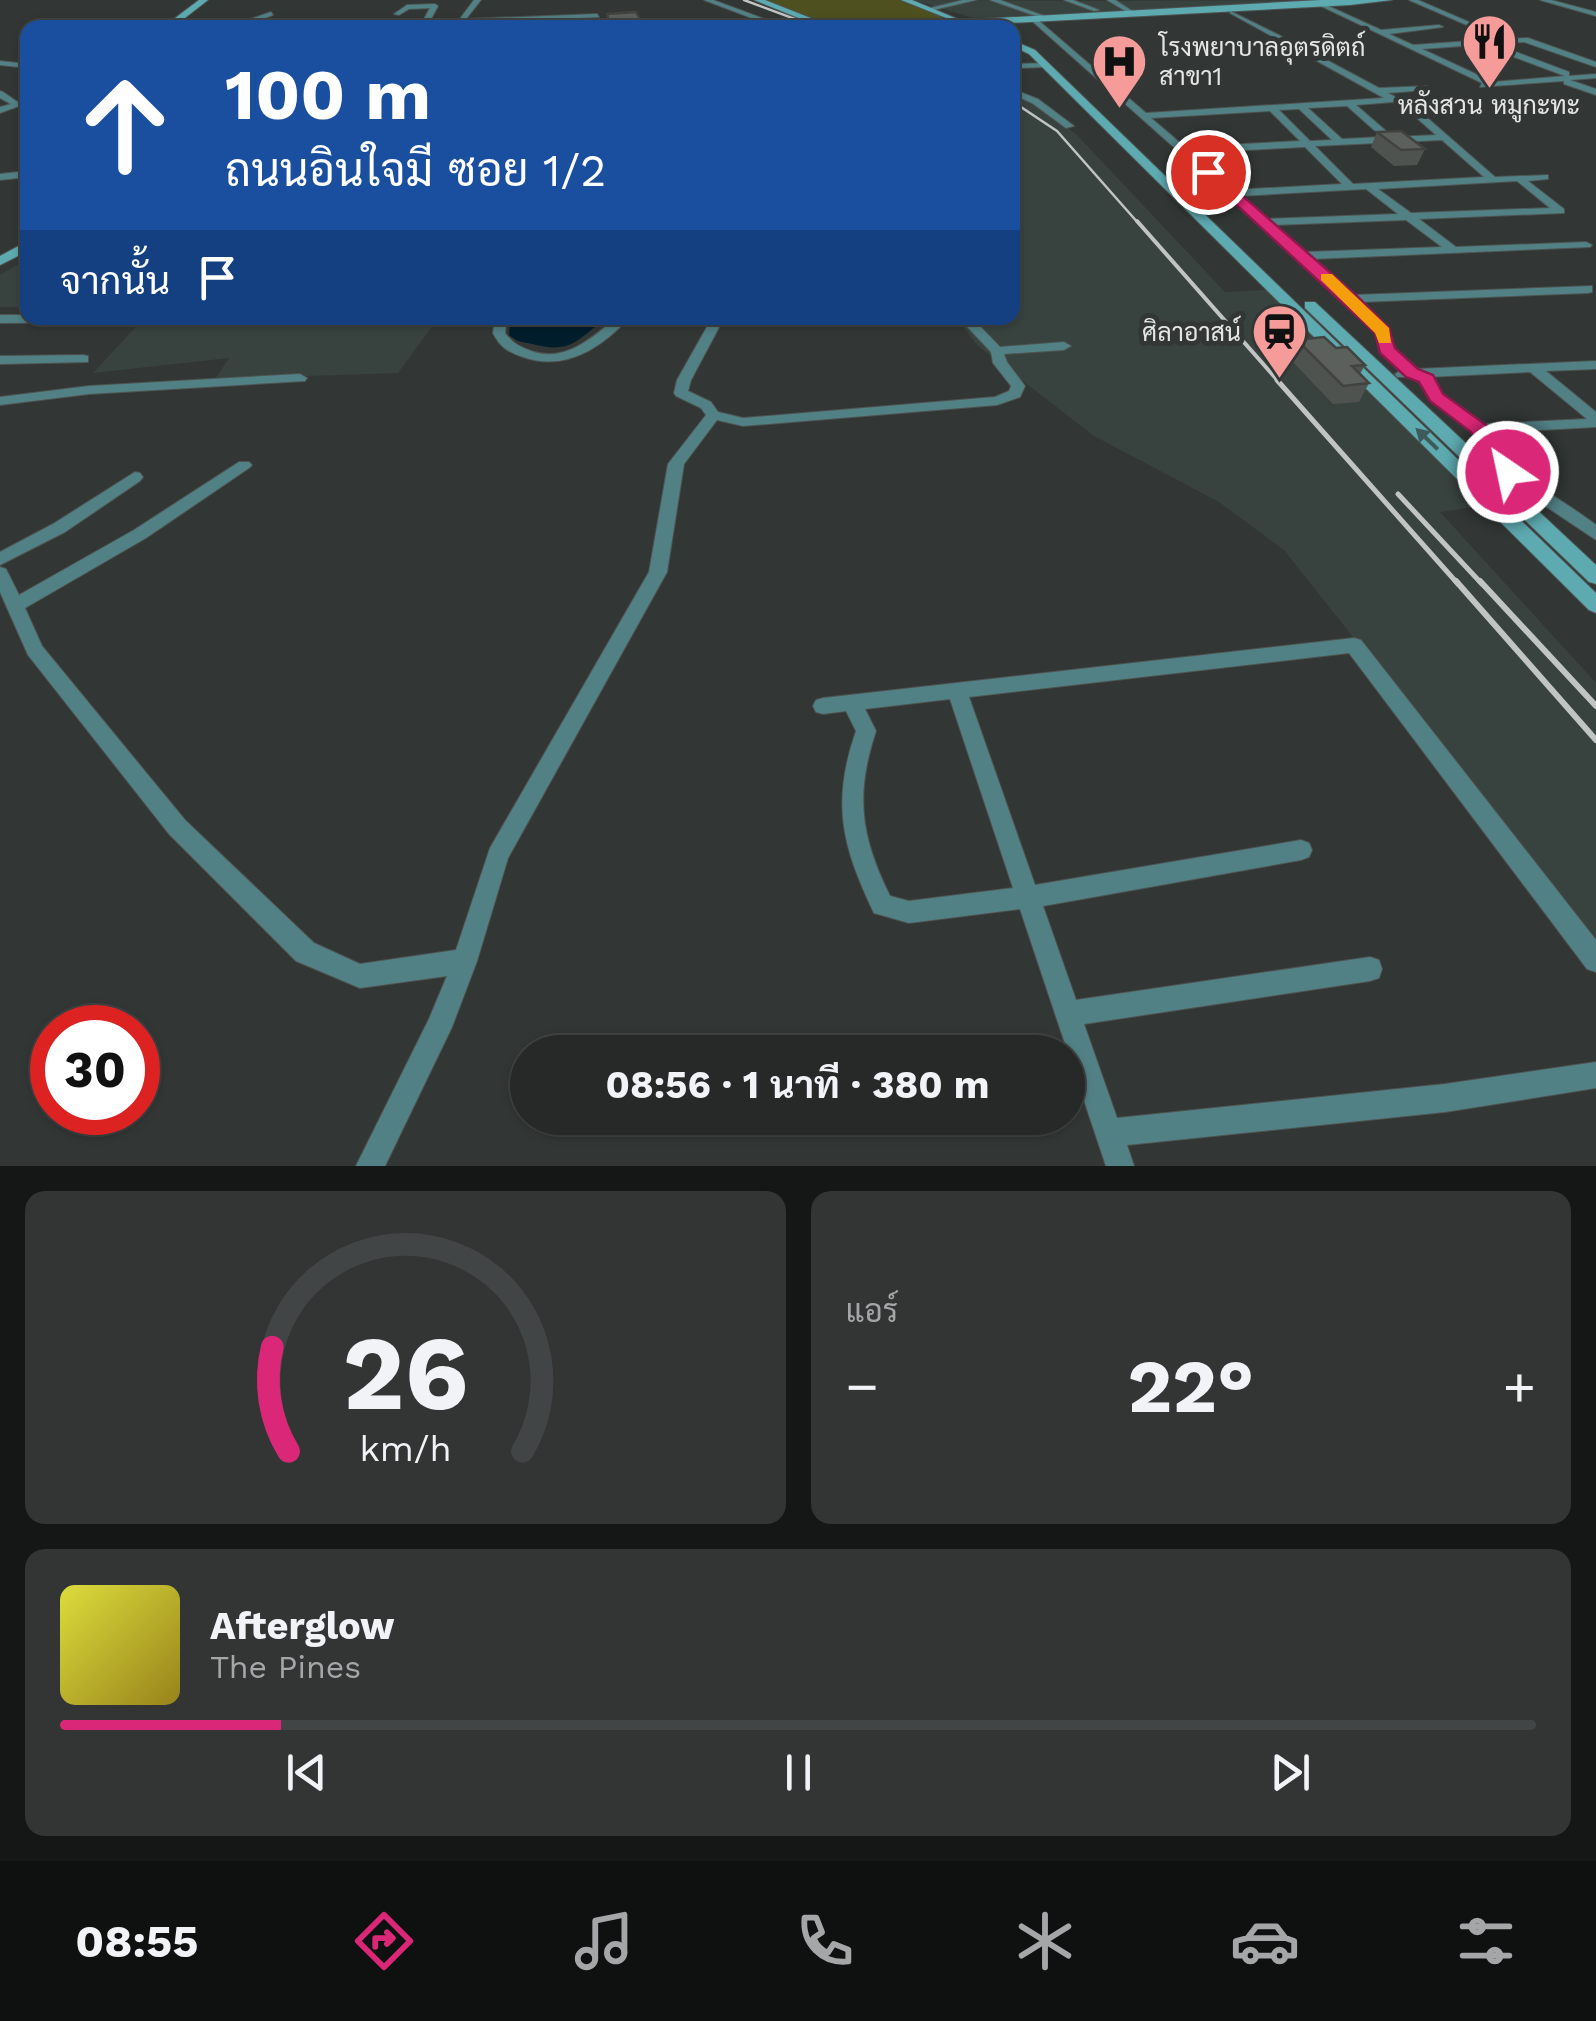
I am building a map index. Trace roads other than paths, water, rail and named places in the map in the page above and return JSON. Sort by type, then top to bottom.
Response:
[{"type":"main road","points":[[177,20],[204,0]]},
{"type":"main road","points":[[758,0],[811,20]]},
{"type":"main road","points":[[906,0],[929,4],[961,20]]},
{"type":"main road","points":[[1230,11],[1362,0]]},
{"type":"main road","points":[[1020,21],[1388,0]]},
{"type":"main road","points":[[1020,22],[1050,20]]},
{"type":"main road","points":[[1020,43],[1041,51],[1596,577]]},
{"type":"main road","points":[[1020,44],[1046,65],[1596,605]]},
{"type":"main road","points":[[1291,306],[1310,305]]},
{"type":"street","points":[[460,20],[478,0]]},
{"type":"street","points":[[707,0],[766,20]]},
{"type":"street","points":[[929,4],[943,6],[973,0]]},
{"type":"street","points":[[996,1],[1011,0]]},
{"type":"street","points":[[1067,0],[1096,10]]},
{"type":"street","points":[[1110,0],[1136,15]]},
{"type":"street","points":[[1412,0],[1509,41]]},
{"type":"street","points":[[1543,0],[1596,12]]},
{"type":"street","points":[[1552,0],[1596,12]]},
{"type":"street","points":[[996,1],[1050,20]]},
{"type":"street","points":[[397,14],[404,8],[435,6],[427,20]]},
{"type":"street","points":[[1324,6],[1492,84]]},
{"type":"street","points":[[1230,11],[1412,110],[1494,181]]},
{"type":"street","points":[[254,20],[271,14]]},
{"type":"street","points":[[497,20],[597,16]]},
{"type":"street","points":[[1460,20],[1485,18]]},
{"type":"street","points":[[1036,22],[1351,299],[1384,332],[1386,350],[1416,373],[1436,398],[1479,429],[1508,472],[1546,503],[1591,530]]},
{"type":"street","points":[[1382,32],[1438,27]]},
{"type":"street","points":[[1485,31],[1512,28]]},
{"type":"street","points":[[1413,47],[1525,40],[1596,65]]},
{"type":"street","points":[[1488,44],[1574,77]]},
{"type":"street","points":[[1296,46],[1325,45],[1338,51]]},
{"type":"street","points":[[1052,48],[1066,47]]},
{"type":"street","points":[[1020,66],[1046,65]]},
{"type":"street","points":[[1472,86],[1596,76]]},
{"type":"street","points":[[1557,78],[1596,92]]},
{"type":"street","points":[[1376,90],[1426,88]]},
{"type":"street","points":[[1402,89],[1426,102]]},
{"type":"street","points":[[1020,94],[1069,126]]},
{"type":"street","points":[[1146,116],[1392,100]]},
{"type":"street","points":[[1349,103],[1392,140]]},
{"type":"street","points":[[1301,106],[1340,142]]},
{"type":"street","points":[[1272,108],[1351,188]]},
{"type":"street","points":[[1184,150],[1443,137]]},
{"type":"street","points":[[1194,195],[1544,177]]},
{"type":"street","points":[[1265,222],[1560,210],[1520,179]]},
{"type":"street","points":[[1370,187],[1453,250]]},
{"type":"street","points":[[1302,256],[1586,245]]},
{"type":"street","points":[[1351,299],[1588,289]]},
{"type":"street","points":[[501,325],[500,332],[510,347],[554,360],[573,356],[614,325]]},
{"type":"street","points":[[714,325],[684,380],[682,393],[706,404],[713,415],[743,422],[997,402],[1015,394],[1018,386],[1000,363],[997,351],[972,325]]},
{"type":"street","points":[[997,351],[1064,346]]},
{"type":"street","points":[[0,360],[83,359]]},
{"type":"street","points":[[1383,374],[1596,365]]},
{"type":"street","points":[[1533,368],[1596,421]]},
{"type":"street","points":[[0,401],[89,390],[300,378]]},
{"type":"street","points":[[1409,399],[1436,398]]},
{"type":"street","points":[[370,1166],[439,1027],[498,856],[658,572],[676,464],[713,415]]},
{"type":"street","points":[[1479,429],[1596,421]]},
{"type":"street","points":[[1465,452],[1490,450]]},
{"type":"street","points":[[16,605],[140,534],[244,465]]},
{"type":"street","points":[[0,559],[59,528],[135,476]]},
{"type":"street","points":[[1548,531],[1591,530]]},
{"type":"street","points":[[0,573],[35,650],[177,828],[305,952],[360,976],[465,960]]},
{"type":"street","points":[[823,706],[1354,645],[1596,960]]},
{"type":"street","points":[[957,690],[1120,1166]]},
{"type":"street","points":[[852,703],[866,731],[853,768],[849,822],[856,850],[882,906],[909,912],[1029,897],[1301,850]]},
{"type":"street","points":[[1068,1014],[1370,970]]},
{"type":"street","points":[[1109,1133],[1445,1098],[1596,1075]]},
{"type":"water","points":[[510,325],[597,325],[565,346],[545,347],[509,335]]},
{"type":"railway","points":[[744,0],[798,20]]},
{"type":"railway","points":[[1020,106],[1057,131],[1139,224]]},
{"type":"railway","points":[[1137,221],[1279,382]]},
{"type":"railway","points":[[1277,380],[1458,584]]},
{"type":"railway","points":[[1398,494],[1482,584]]},
{"type":"railway","points":[[1456,581],[1596,740]]},
{"type":"railway","points":[[1480,581],[1596,706]]},
{"type":"place","name":"หลังสวน หมูกะทะ","points":[[1489,90]]},
{"type":"place","name":"โรงพยาบาลอุตรดิตถ์ สาขา1","points":[[1120,110]]},
{"type":"place","name":"ศิลาอาสน์","points":[[1280,381]]}]
